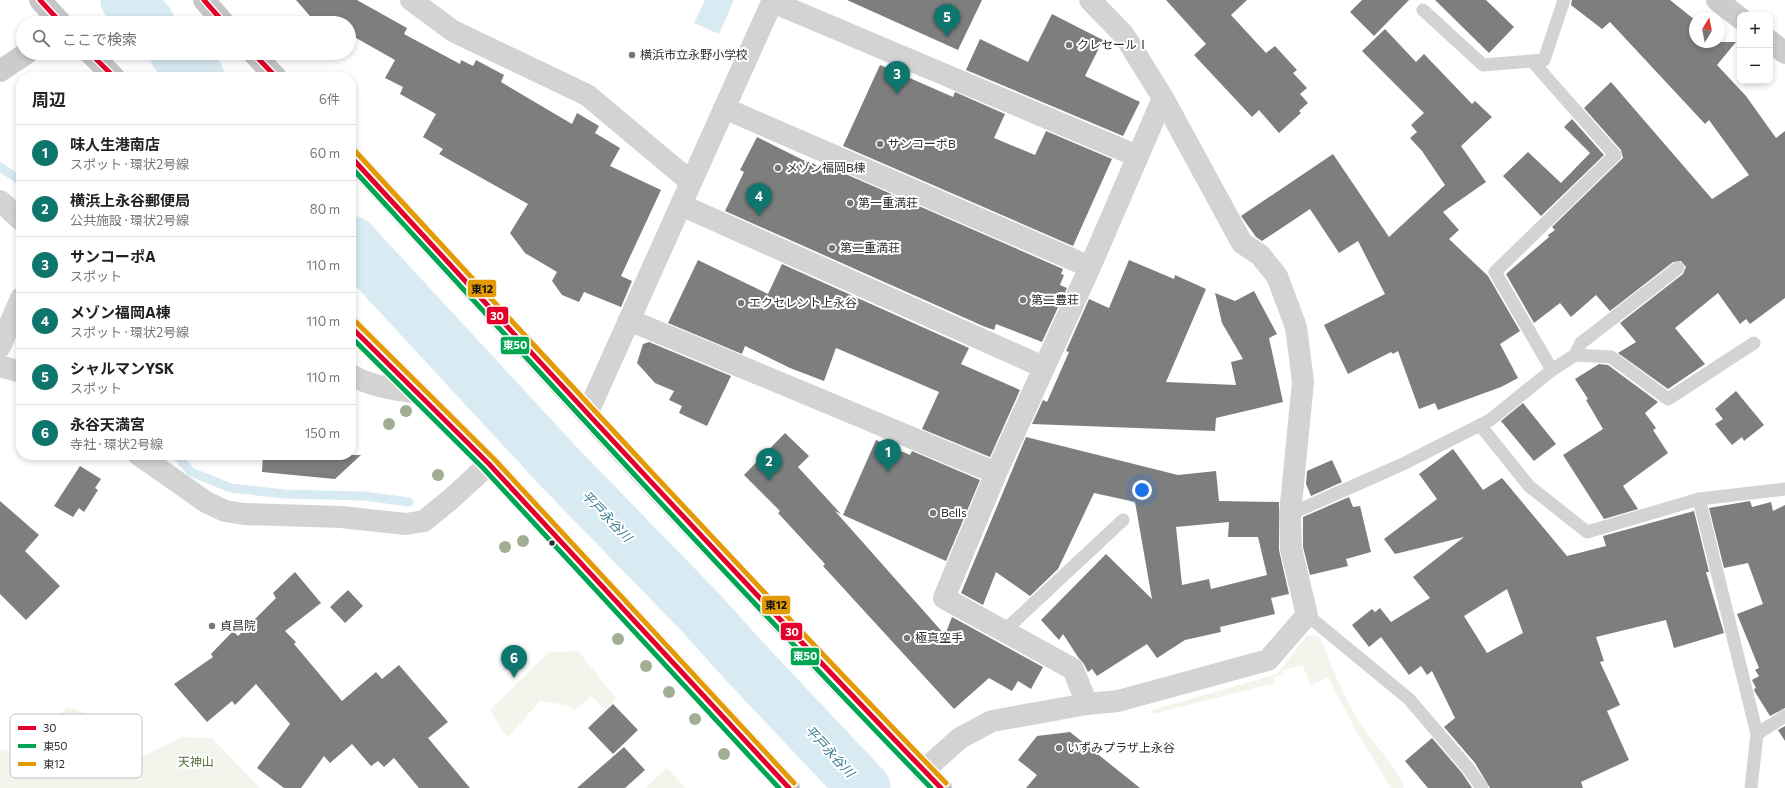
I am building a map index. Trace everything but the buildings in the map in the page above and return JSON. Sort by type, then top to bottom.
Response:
[{"type":"main road","points":[[40,0],[54,16]]},
{"type":"main road","points":[[204,0],[218,16]]},
{"type":"main road","points":[[97,60],[109,72]]},
{"type":"main road","points":[[260,60],[271,72]]},
{"type":"main road","points":[[356,162],[586,414],[817,660],[941,788]]},
{"type":"main road","points":[[356,332],[489,464],[789,788]]},
{"type":"street","points":[[411,0],[454,31],[587,94],[691,182]]},
{"type":"street","points":[[923,771],[960,738],[992,721],[1087,704],[1118,701],[1268,660],[1307,615],[1291,549],[1290,514],[1303,382],[1296,327],[1277,276],[1260,255],[1242,243],[1163,98],[1124,35],[1090,0]]},
{"type":"street","points":[[1717,0],[1737,16]]},
{"type":"street","points":[[586,414],[773,1],[1137,156]]},
{"type":"street","points":[[1773,43],[1785,53]]},
{"type":"street","points":[[0,71],[16,60]]},
{"type":"street","points":[[1087,704],[1074,669],[944,598],[996,473],[1090,267],[1163,98]]},
{"type":"street","points":[[724,108],[1090,267]]},
{"type":"street","points":[[0,200],[16,215]]},
{"type":"street","points":[[681,205],[1043,368]]},
{"type":"street","points":[[0,348],[16,310]]},
{"type":"street","points":[[629,320],[996,473]]},
{"type":"street","points":[[0,366],[16,371]]},
{"type":"street","points":[[356,378],[364,383],[382,388],[418,393]]},
{"type":"street","points":[[146,460],[206,502],[225,511],[244,514],[341,517],[406,524],[424,521],[451,499],[489,464]]},
{"type":"lane","points":[[1423,10],[1483,64],[1532,61],[1544,60],[1564,0]]},
{"type":"lane","points":[[1532,61],[1615,155],[1495,272],[1552,370]]},
{"type":"lane","points":[[1290,514],[1403,464],[1490,420],[1552,370],[1575,355],[1581,343],[1678,268]]},
{"type":"lane","points":[[1575,355],[1611,356],[1668,399],[1754,343]]},
{"type":"lane","points":[[1480,425],[1529,486],[1588,532],[1699,499],[1785,490]]},
{"type":"lane","points":[[1699,499],[1757,734],[1751,788]]},
{"type":"lane","points":[[1004,631],[1122,520]]},
{"type":"lane","points":[[1307,615],[1409,699],[1468,768],[1482,788]]},
{"type":"lane","points":[[1757,734],[1785,716]]},
{"type":"green space","points":[[1307,635],[1320,637],[1355,715],[1395,770],[1404,788],[1391,788],[1356,731],[1328,677],[1310,686],[1303,665],[1283,670],[1283,674],[1274,677],[1275,683],[1153,714],[1152,710],[1277,674]]},
{"type":"green space","points":[[578,651],[616,698],[605,710],[591,696],[574,711],[567,705],[540,701],[507,738],[490,710],[549,652]]},
{"type":"green space","name":"天神山","points":[[68,707],[89,714],[59,714]]},
{"type":"green space","name":"天神山","points":[[182,737],[212,738],[260,788],[0,788],[0,749],[10,751],[10,778],[142,778],[142,757]]},
{"type":"green space","points":[[667,768],[686,788],[645,788]]},
{"type":"shaded area","points":[[705,0],[734,0],[719,34],[694,23]]},
{"type":"waterway","name":"平戸永谷川","points":[[127,0],[142,16]]},
{"type":"waterway","name":"平戸永谷川","points":[[182,60],[193,72]]},
{"type":"waterway","points":[[0,167],[16,178]]},
{"type":"waterway","name":"平戸永谷川","points":[[356,247],[561,469],[702,614],[864,788]]},
{"type":"waterway","points":[[180,460],[191,472],[231,488],[284,494],[364,496],[409,502]]},
{"type":"transit line","name":"30","points":[[40,0],[55,16]]},
{"type":"transit line","name":"30","points":[[204,0],[218,16]]},
{"type":"transit line","name":"30","points":[[97,60],[109,72]]},
{"type":"transit line","name":"30","points":[[260,60],[271,72]]},
{"type":"transit line","name":"東12","points":[[356,152],[723,548],[946,783]]},
{"type":"transit line","name":"30","points":[[356,162],[718,553],[941,788]]},
{"type":"transit line","name":"東50","points":[[356,172],[567,402],[857,712],[931,788]]},
{"type":"transit line","name":"東12","points":[[356,322],[494,459],[794,783]]},
{"type":"transit line","name":"30","points":[[356,332],[489,464],[789,788]]},
{"type":"transit line","name":"東50","points":[[356,342],[484,469],[779,788]]},
{"type":"place","name":"シャルマンYSK","points":[[947,37]]},
{"type":"place","name":"クレセールⅠ","points":[[1069,45]]},
{"type":"place","name":"横浜市立永野小学校","points":[[632,55]]},
{"type":"place","name":"サンコーポA","points":[[897,94]]},
{"type":"place","name":"サンコーポB","points":[[880,144]]},
{"type":"place","name":"メゾン福岡B棟","points":[[778,168]]},
{"type":"place","name":"第一重満荘","points":[[850,203]]},
{"type":"place","name":"メゾン福岡A棟","points":[[759,216]]},
{"type":"place","name":"第二重満荘","points":[[832,248]]},
{"type":"place","name":"第二豊荘","points":[[1023,300]]},
{"type":"place","name":"エクセレント上永谷","points":[[741,303]]},
{"type":"place","name":"味人生港南店","points":[[888,472]]},
{"type":"place","name":"横浜上永谷郵便局","points":[[769,481]]},
{"type":"place","name":"Bells","points":[[933,513]]},
{"type":"place","name":"貞昌院","points":[[212,626]]},
{"type":"place","name":"極真空手","points":[[907,638]]},
{"type":"place","name":"永谷天満宮","points":[[514,678]]},
{"type":"place","name":"いずみプラザ上永谷","points":[[1059,748]]}]
